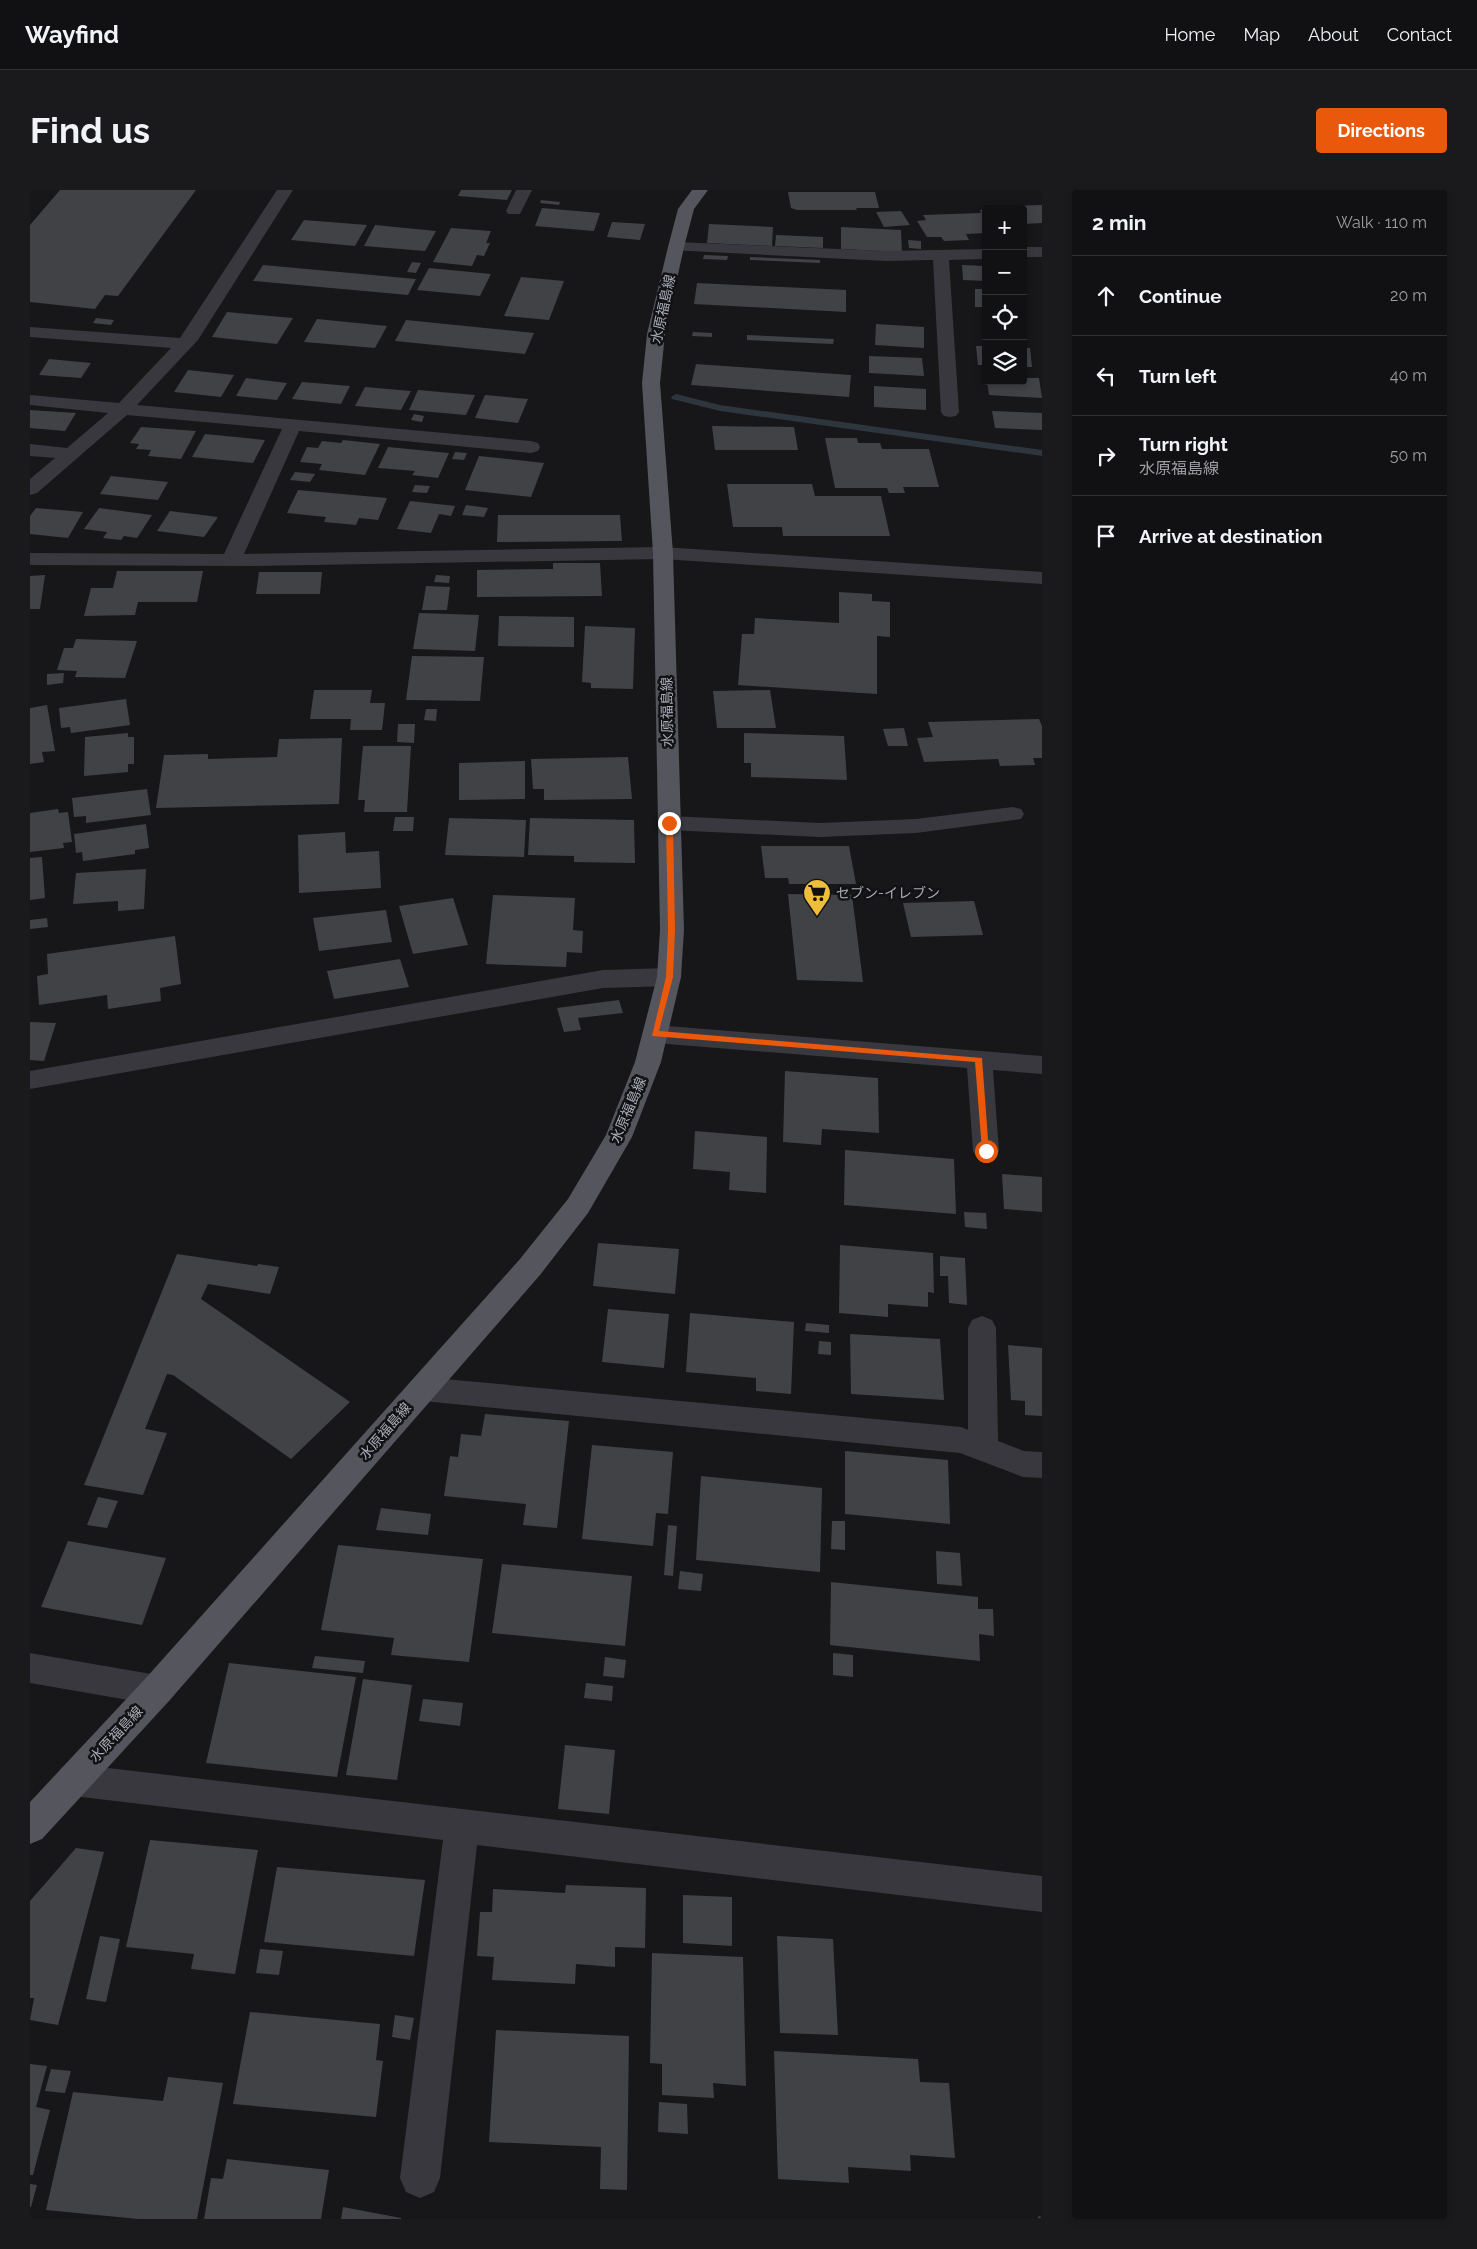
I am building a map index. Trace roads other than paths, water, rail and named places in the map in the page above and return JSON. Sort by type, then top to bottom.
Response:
[{"type":"main road","name":"水原福島線","points":[[30,1827],[157,1690],[530,1267],[578,1206],[619,1137],[648,1062],[669,977],[672,930],[663,553],[651,383],[656,334],[676,247],[686,209],[700,190]]},
{"type":"street","points":[[30,489],[123,409],[192,336],[285,190]]},
{"type":"street","points":[[514,211],[524,190]]},
{"type":"street","points":[[676,247],[839,255],[941,256],[982,254]]},
{"type":"street","points":[[1027,252],[1042,252]]},
{"type":"street","points":[[941,256],[950,412]]},
{"type":"street","points":[[30,332],[185,344]]},
{"type":"street","points":[[30,400],[531,447]]},
{"type":"street","points":[[231,560],[293,425]]},
{"type":"street","points":[[30,450],[71,454]]},
{"type":"street","points":[[30,559],[231,560],[663,553],[1042,578]]},
{"type":"street","points":[[669,823],[820,830],[916,826],[1014,814]]},
{"type":"street","points":[[30,1080],[603,979],[669,977]]},
{"type":"street","points":[[655,1034],[1042,1065]]},
{"type":"street","points":[[979,1060],[986,1151]]},
{"type":"street","points":[[982,1328],[983,1448]]},
{"type":"street","points":[[423,1388],[962,1440],[1023,1464],[1042,1466]]},
{"type":"street","points":[[30,1668],[157,1690]]},
{"type":"street","points":[[73,1780],[1042,1894]]},
{"type":"street","points":[[420,2178],[462,1826]]},
{"type":"waterway","points":[[676,397],[720,408],[1042,453]]},
{"type":"place","name":"セブン-イレブン","points":[[817,917]]}]
